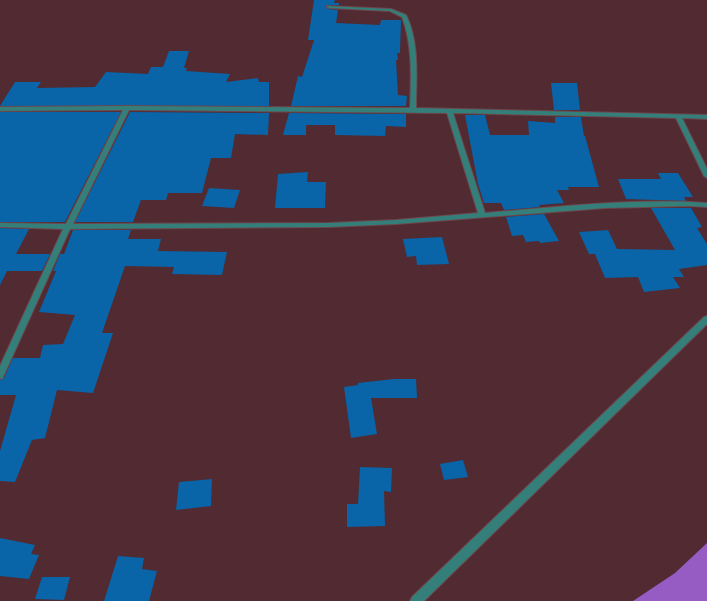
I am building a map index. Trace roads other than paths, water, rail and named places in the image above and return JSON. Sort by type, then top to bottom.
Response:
[{"type":"street","points":[[329,7],[391,10],[404,16],[408,24],[412,64],[413,110]]},
{"type":"street","points":[[0,375],[68,227],[127,108]]},
{"type":"street","points":[[0,109],[127,108],[413,110],[707,117]]},
{"type":"street","points":[[450,112],[482,215]]},
{"type":"street","points":[[678,116],[707,176]]},
{"type":"street","points":[[0,225],[68,227],[329,225],[396,222],[604,206],[707,205]]},
{"type":"street","points":[[416,601],[707,319]]}]
